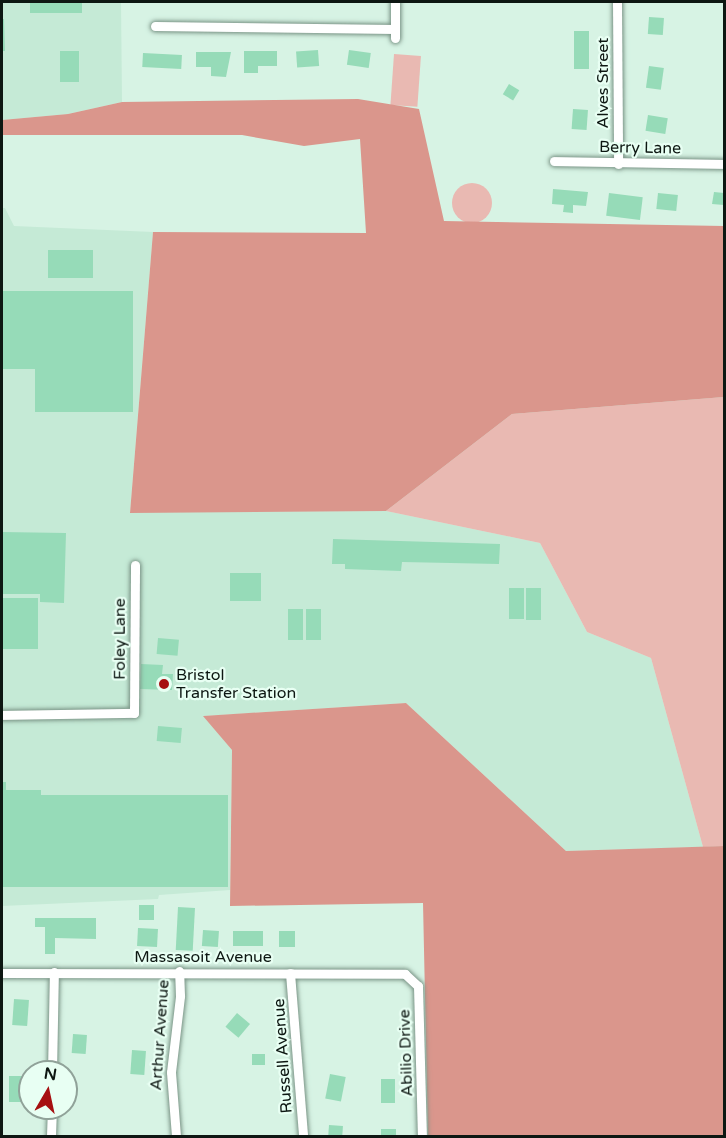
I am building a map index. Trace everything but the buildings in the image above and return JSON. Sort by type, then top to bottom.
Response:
[{"type":"street","points":[[155,26],[395,34],[395,2]]},
{"type":"street","name":"Alves Street","points":[[617,2],[618,164]]},
{"type":"street","name":"Berry Lane","points":[[554,161],[618,164],[724,164]]},
{"type":"street","name":"Foley Lane","points":[[2,716],[134,713],[135,565]]},
{"type":"street","name":"Massasoit Avenue","points":[[2,973],[179,971],[405,974]]},
{"type":"street","name":"Arthur Avenue","points":[[176,1137],[171,1072],[179,971]]},
{"type":"street","points":[[52,1060],[54,972]]},
{"type":"street","name":"Russell Avenue","points":[[290,973],[303,1137]]},
{"type":"street","name":"Abilio Drive","points":[[405,974],[418,986],[422,1137]]},
{"type":"street","points":[[51,1137],[52,1120]]},
{"type":"shaded area","points":[[2,2],[121,2],[122,102],[68,114],[2,120]]},
{"type":"shaded area","points":[[394,54],[421,56],[417,107],[390,105]]},
{"type":"shaded area","points":[[358,99],[419,109],[444,221],[724,226],[724,397],[512,414],[386,511],[130,513],[153,232],[366,233],[360,139],[304,146],[242,135],[2,135],[2,120],[68,114],[122,102]]},
{"type":"shaded area","points":[[472,183],[480,184],[486,189],[491,195],[491,211],[486,217],[480,222],[472,223],[464,222],[458,217],[453,211],[452,203],[453,195],[458,189],[464,184]]},
{"type":"shaded area","points":[[2,208],[5,208],[14,226],[153,232],[130,512],[386,511],[540,543],[587,632],[651,658],[703,847],[566,851],[406,703],[204,716],[232,750],[230,890],[159,895],[158,899],[2,906]]},
{"type":"shaded area","points":[[724,397],[724,846],[703,847],[651,658],[587,632],[540,543],[386,511],[512,414]]},
{"type":"shaded area","points":[[406,703],[566,851],[724,846],[724,1136],[428,1136],[423,903],[230,906],[232,750],[203,716]]},
{"type":"place","name":"Bristol Transfer Station","points":[[164,684]]}]
